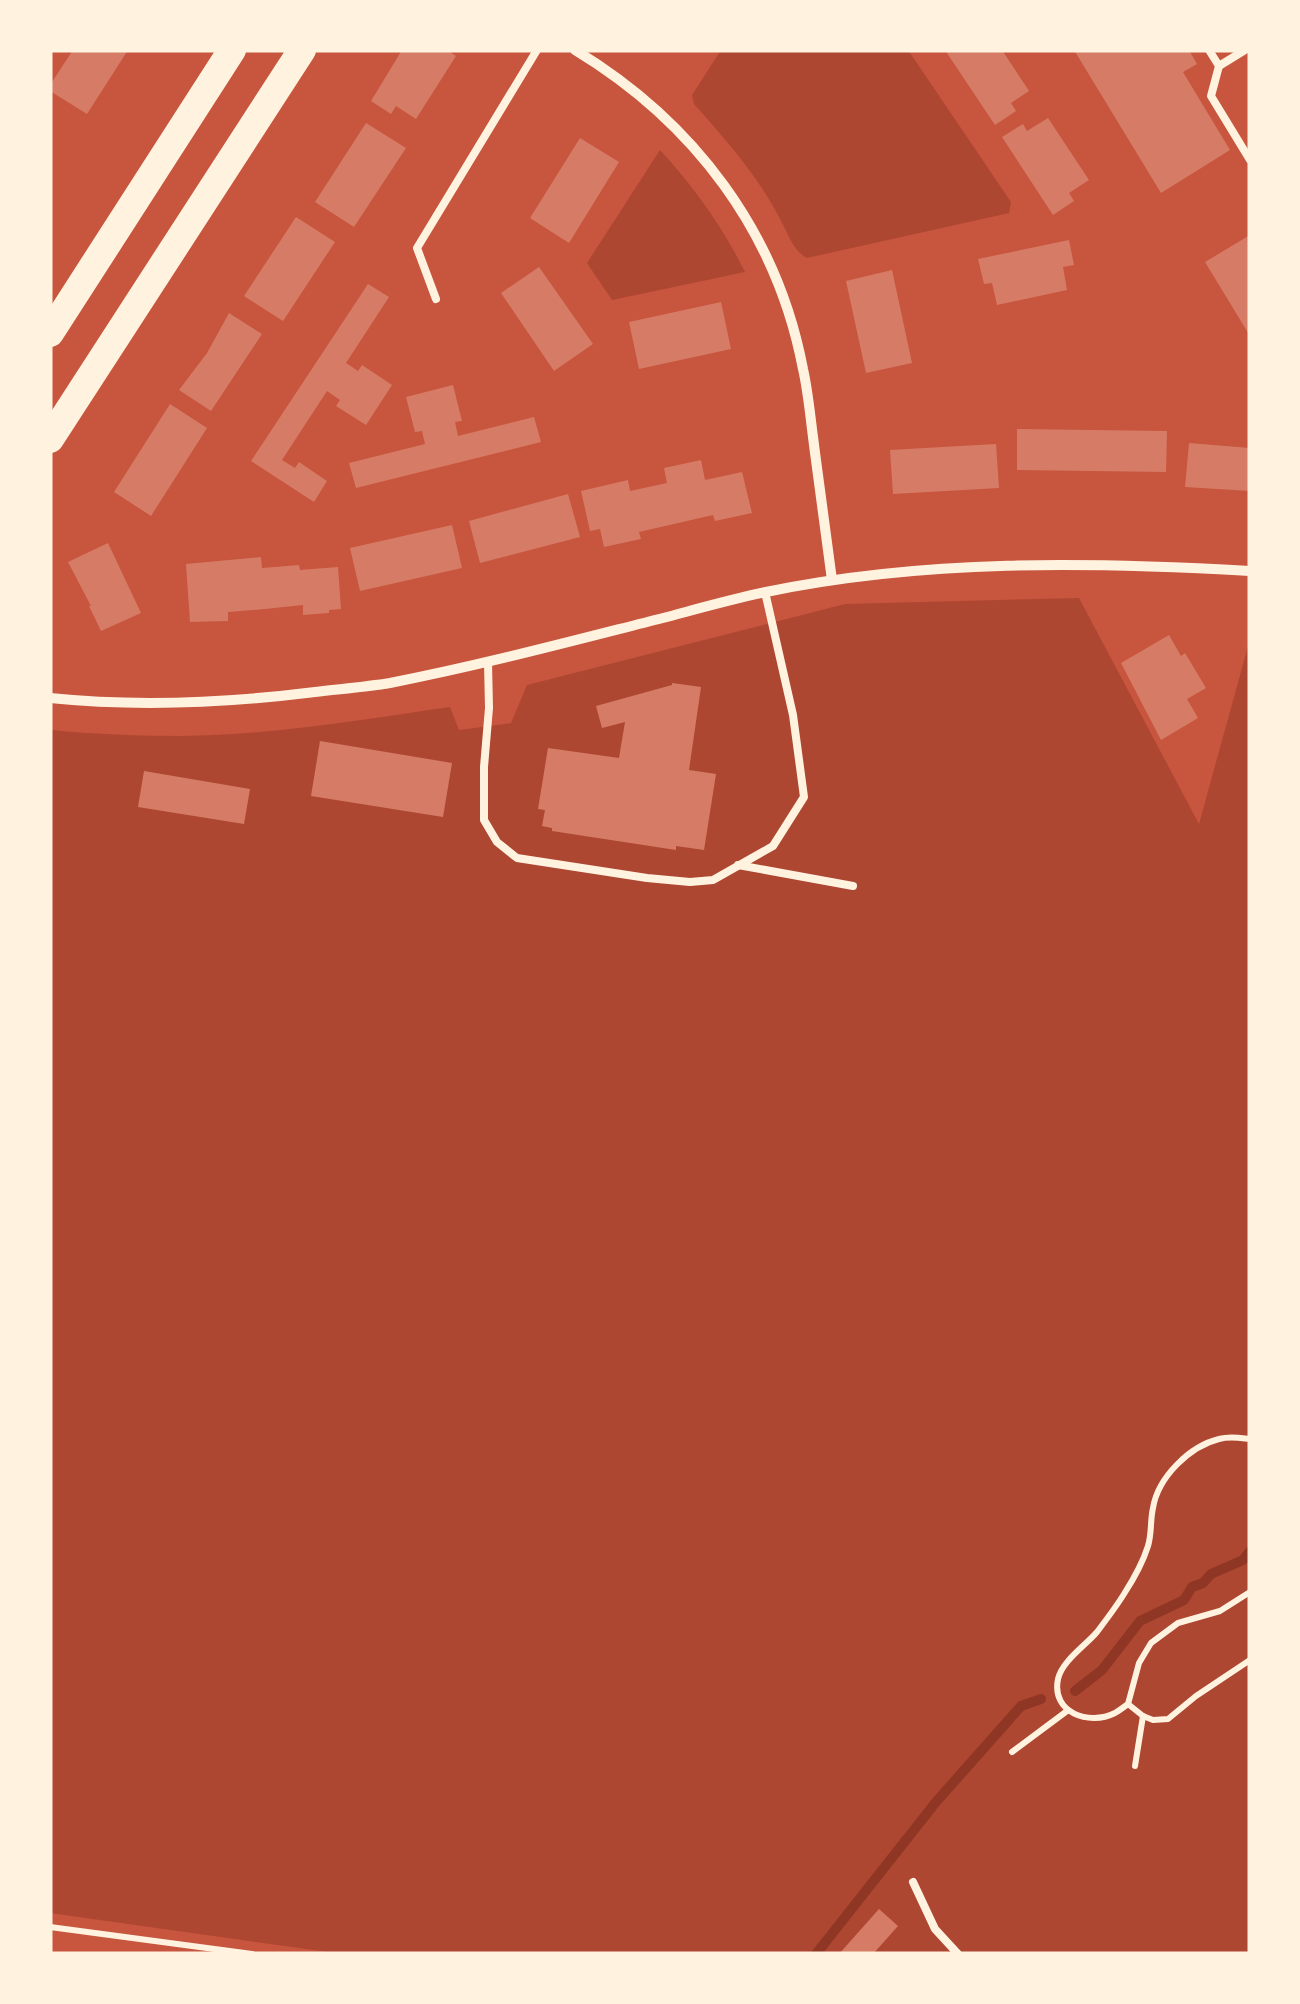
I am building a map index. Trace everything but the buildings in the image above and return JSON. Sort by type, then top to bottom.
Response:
[{"type":"highway","points":[[50,332],[232,50]]},
{"type":"highway","points":[[50,439],[302,50]]},
{"type":"street","points":[[575,50],[660,111],[713,168],[750,221],[780,287],[803,367],[832,580]]},
{"type":"street","points":[[50,698],[184,702],[276,697],[386,684],[765,592],[832,580],[1031,565],[1142,565],[1250,571]]},
{"type":"lane","points":[[436,299],[417,248],[537,50]]},
{"type":"lane","points":[[1209,50],[1219,66]]},
{"type":"lane","points":[[1245,50],[1219,66],[1211,96],[1250,160]]},
{"type":"lane","points":[[488,662],[484,820],[497,842],[517,858],[676,881],[713,880],[773,846],[804,797],[793,715],[765,592]]},
{"type":"lane","points":[[738,865],[853,886]]},
{"type":"lane","points":[[913,1882],[935,1928],[958,1954]]},
{"type":"path","points":[[1066,1712],[1057,1693],[1059,1675],[1098,1631],[1125,1592],[1146,1551],[1152,1532],[1152,1507],[1164,1480],[1196,1449],[1228,1437],[1250,1439]]},
{"type":"path","points":[[1012,1752],[1066,1712],[1093,1718],[1113,1714],[1128,1704],[1139,1663],[1151,1644],[1178,1623],[1220,1611],[1250,1592]]},
{"type":"path","points":[[1128,1704],[1143,1716],[1168,1720],[1250,1660]]},
{"type":"path","points":[[1135,1766],[1143,1716]]},
{"type":"path","points":[[50,1927],[252,1954]]},
{"type":"shaded area","points":[[721,50],[908,50],[1011,202],[1009,213],[807,258],[794,246],[752,173],[694,104],[692,95]]},
{"type":"shaded area","points":[[660,150],[707,208],[745,272],[612,300],[587,263]]},
{"type":"shaded area","points":[[1079,598],[1199,824],[1250,639],[1250,1954],[342,1954],[50,1913],[50,730],[215,735],[316,726],[450,707],[459,730],[511,723],[527,685],[845,604]]},
{"type":"waterway","points":[[1075,1691],[1102,1670],[1140,1621],[1184,1600],[1192,1587],[1243,1560],[1250,1551]]},
{"type":"waterway","points":[[816,1954],[936,1802],[1021,1706],[1041,1699]]}]
